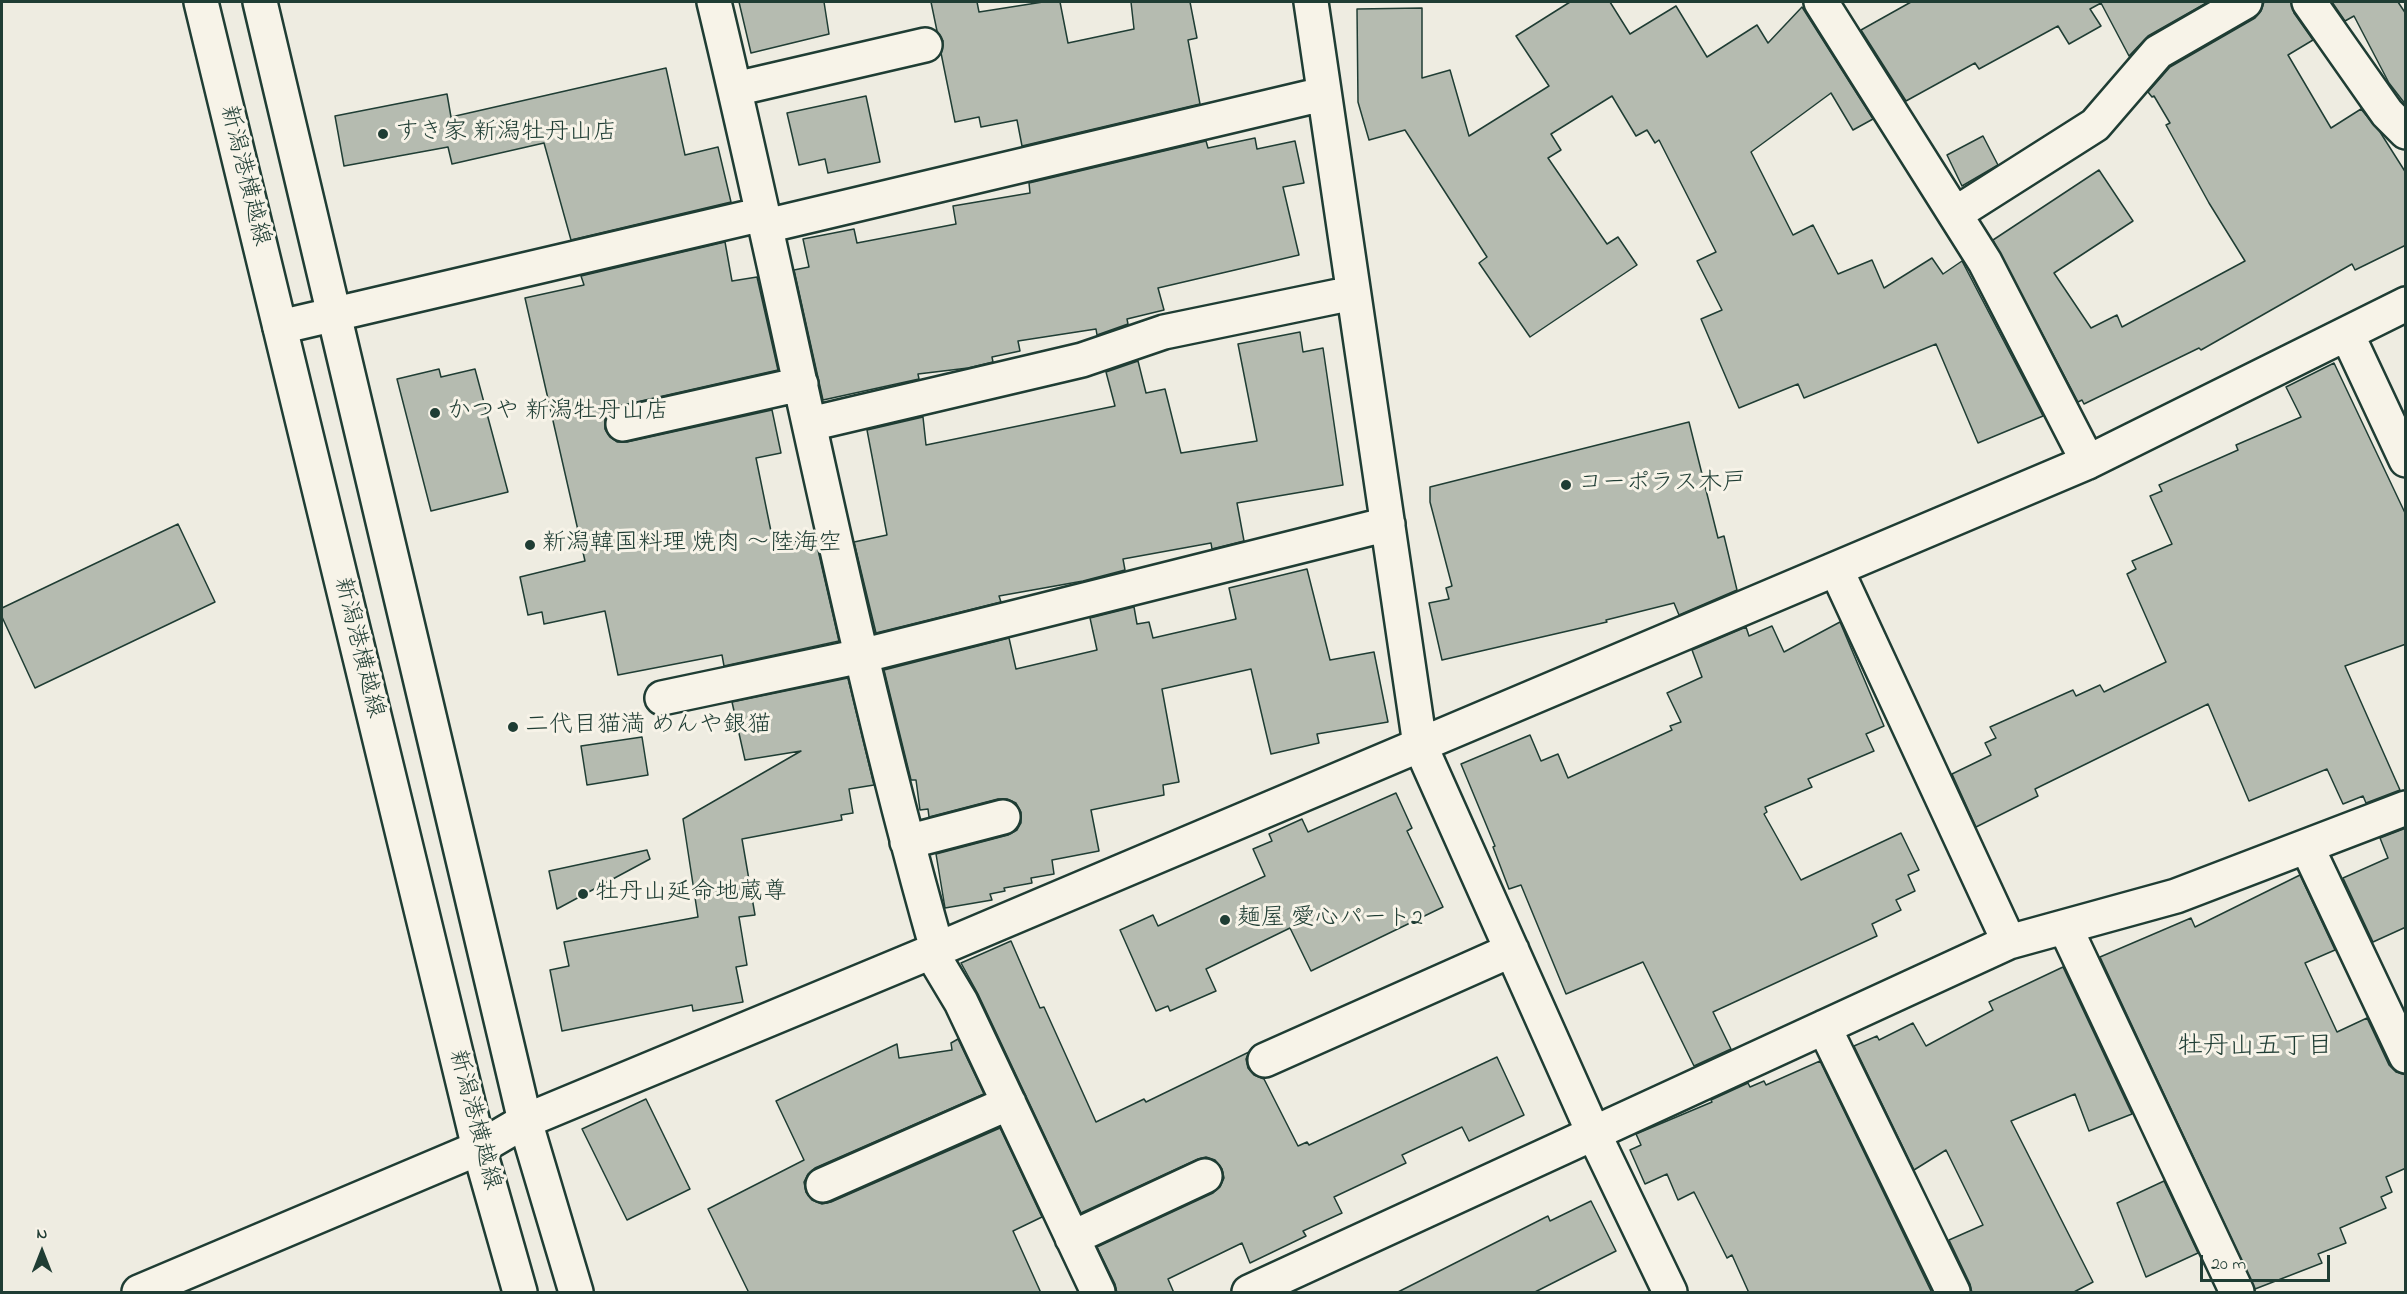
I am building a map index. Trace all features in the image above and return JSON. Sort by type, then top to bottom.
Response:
[{"type":"street","points":[[260,2],[525,1120],[576,1293]]},
{"type":"street","points":[[714,2],[861,656],[934,950],[961,1002],[1098,1293]]},
{"type":"street","points":[[1311,2],[1420,745],[1593,1132],[1670,1293]]},
{"type":"street","points":[[1821,2],[1985,262],[2088,462]]},
{"type":"street","points":[[1955,214],[2096,125],[2158,52],[2245,2]]},
{"type":"street","points":[[2309,2],[2387,113],[2406,132]]},
{"type":"street","name":"新潟港横越線","points":[[209,3],[280,327],[479,1148],[520,1293]]},
{"type":"street","points":[[735,89],[925,45]]},
{"type":"street","points":[[280,327],[1323,94]]},
{"type":"street","points":[[810,424],[1082,360],[1164,332],[1353,293]]},
{"type":"street","points":[[139,1293],[479,1148],[525,1120],[934,950],[2088,462],[2406,304]]},
{"type":"street","points":[[2347,334],[2406,460]]},
{"type":"street","points":[[623,424],[801,384]]},
{"type":"street","points":[[662,698],[861,656],[1388,524]]},
{"type":"street","points":[[1836,569],[2009,942]]},
{"type":"street","points":[[1249,1293],[1593,1132],[2009,942],[2176,896],[2406,808]]},
{"type":"street","points":[[907,842],[1003,817]]},
{"type":"street","points":[[2307,847],[2406,1056]]},
{"type":"street","points":[[2065,927],[2237,1293]]},
{"type":"street","points":[[1265,1060],[1512,950]]},
{"type":"street","points":[[1824,1027],[1953,1293]]},
{"type":"street","points":[[823,1185],[1009,1103]]},
{"type":"street","points":[[1072,1238],[1205,1176]]},
{"type":"building","points":[[739,2],[824,2],[829,34],[751,53]]},
{"type":"building","points":[[931,2],[977,2],[979,12],[1043,2],[1060,2],[1068,43],[1134,29],[1131,2],[1190,2],[1197,38],[1188,40],[1200,104],[1022,146],[1017,120],[981,127],[979,117],[955,122],[941,53],[943,41],[937,31]]},
{"type":"building","points":[[1570,2],[1610,2],[1630,34],[1676,6],[1707,57],[1757,25],[1768,43],[1802,7],[1873,119],[1853,130],[1831,93],[1751,152],[1793,235],[1813,225],[1838,274],[1872,260],[1884,288],[1932,258],[1943,274],[1962,261],[2043,416],[1978,443],[1936,344],[1804,398],[1798,384],[1739,408],[1701,319],[1722,310],[1697,261],[1716,252],[1659,140],[1655,143],[1647,130],[1636,136],[1612,96],[1551,134],[1561,150],[1548,158],[1607,244],[1618,237],[1637,265],[1530,337],[1479,263],[1487,257],[1405,130],[1369,140],[1358,102],[1357,9],[1422,8],[1422,78],[1450,70],[1469,136],[1549,86],[1516,36]]},
{"type":"building","points":[[1911,2],[2208,2],[2148,36],[2129,56],[2101,3],[2090,9],[2101,26],[2069,44],[2058,26],[1979,69],[1975,63],[1906,101],[1861,30]]},
{"type":"building","points":[[2264,2],[2291,2],[2294,13],[2313,40],[2288,55],[2331,128],[2361,109],[2380,132],[2406,173],[2406,245],[2355,270],[2352,264],[2201,350],[2199,348],[2084,404],[2082,400],[2078,402],[1993,240],[2099,170],[2133,221],[2054,273],[2091,328],[2117,315],[2122,327],[2245,261],[2209,203],[2166,125],[2170,123],[2154,96],[2152,97],[2148,92],[2170,67],[2255,18]]},
{"type":"building","points":[[2332,2],[2398,2],[2406,14],[2406,105],[2389,83],[2354,16],[2345,21]]},
{"type":"building","points":[[666,68],[685,155],[718,147],[731,202],[571,240],[544,143],[452,164],[448,147],[344,166],[335,116],[447,94],[451,117]]},
{"type":"building","points":[[866,96],[880,162],[828,173],[825,159],[799,165],[787,113]]},
{"type":"building","points":[[1983,136],[1998,165],[1962,186],[1947,155]]},
{"type":"building","points":[[1255,138],[1257,149],[1295,141],[1304,183],[1283,187],[1299,255],[1158,288],[1164,310],[1127,319],[1128,324],[1097,335],[1096,329],[1018,341],[1020,351],[992,357],[993,362],[968,368],[918,374],[919,379],[823,400],[794,270],[809,267],[803,239],[854,229],[857,243],[956,224],[953,206],[1030,193],[1029,183],[1206,141],[1208,148]]},
{"type":"building","points":[[725,242],[732,281],[757,277],[778,370],[619,406],[611,410],[605,418],[605,429],[617,442],[627,442],[772,410],[781,453],[756,458],[774,546],[815,537],[839,641],[724,666],[722,655],[618,675],[605,611],[544,624],[542,612],[528,615],[520,577],[585,561],[525,298],[584,285],[581,276]]},
{"type":"building","points":[[1300,332],[1303,352],[1323,348],[1343,485],[1237,503],[1244,541],[1212,549],[1211,543],[1123,559],[1125,570],[1083,581],[999,596],[1001,602],[876,633],[854,542],[887,535],[867,430],[923,417],[926,445],[1115,406],[1106,372],[1138,361],[1146,393],[1165,389],[1181,453],[1257,441],[1238,344]]},
{"type":"building","points":[[2334,363],[2406,515],[2406,644],[2345,666],[2400,790],[2366,803],[2363,796],[2343,804],[2327,769],[2249,801],[2208,704],[2035,789],[2038,796],[1976,827],[1952,774],[1991,755],[1985,743],[1996,738],[1990,727],[2073,690],[2076,696],[2100,685],[2104,692],[2166,662],[2127,574],[2136,569],[2132,561],[2172,544],[2150,496],[2162,491],[2159,485],[2238,450],[2236,445],[2301,417],[2286,387]]},
{"type":"building","points":[[439,369],[441,377],[475,369],[508,492],[431,511],[397,379]]},
{"type":"building","points":[[1689,422],[1718,538],[1724,536],[1737,590],[1679,615],[1674,603],[1606,620],[1607,622],[1442,660],[1429,603],[1449,599],[1446,588],[1452,586],[1430,502],[1430,487]]},
{"type":"building","points":[[178,524],[215,602],[35,688],[2,617],[2,608]]},
{"type":"building","points":[[1307,569],[1330,660],[1374,652],[1388,722],[1317,734],[1319,743],[1271,754],[1251,669],[1162,689],[1179,782],[1163,785],[1164,795],[1091,810],[1099,851],[1052,860],[1054,874],[1031,878],[1032,883],[1004,888],[1005,891],[990,894],[992,900],[945,908],[936,854],[1008,835],[1017,830],[1021,823],[1021,812],[1016,803],[1007,799],[998,799],[929,817],[928,809],[920,810],[916,780],[911,780],[884,670],[1009,638],[1016,669],[1097,650],[1090,618],[1134,607],[1137,624],[1149,622],[1153,638],[1236,619],[1229,588]]},
{"type":"building","points":[[1840,622],[1884,726],[1866,734],[1874,751],[1808,779],[1812,787],[1765,807],[1767,812],[1764,814],[1801,880],[1901,833],[1919,870],[1908,875],[1915,891],[1896,900],[1901,910],[1872,924],[1877,936],[1713,1012],[1731,1049],[1694,1066],[1643,962],[1566,994],[1521,885],[1509,889],[1493,847],[1495,846],[1461,764],[1530,735],[1541,761],[1558,754],[1568,778],[1672,730],[1670,726],[1681,722],[1667,693],[1702,677],[1692,650],[1746,627],[1749,636],[1772,626],[1784,652]]},
{"type":"building","points":[[848,678],[874,785],[849,789],[853,813],[841,815],[842,820],[742,839],[755,915],[739,917],[747,965],[736,967],[743,1002],[693,1011],[692,1005],[562,1031],[550,970],[569,966],[564,942],[698,917],[683,819],[801,751],[745,760],[732,702]]},
{"type":"building","points":[[642,737],[648,775],[587,785],[581,746]]},
{"type":"building","points":[[1396,793],[1412,828],[1407,831],[1443,907],[1311,971],[1290,928],[1206,969],[1216,991],[1170,1011],[1168,1006],[1156,1011],[1120,930],[1153,915],[1158,926],[1265,876],[1253,849],[1272,841],[1269,834],[1302,819],[1308,832]]},
{"type":"building","points":[[2406,828],[2406,927],[2373,942],[2343,878],[2388,858],[2380,838]]},
{"type":"building","points":[[647,850],[650,859],[557,909],[549,871]]},
{"type":"building","points":[[2300,875],[2335,950],[2305,963],[2337,1032],[2367,1018],[2389,1065],[2396,1072],[2406,1075],[2406,1168],[2386,1177],[2392,1192],[2381,1197],[2386,1208],[2340,1228],[2346,1243],[2318,1254],[2322,1263],[2255,1289],[2100,957],[2191,918],[2195,927]]},
{"type":"building","points":[[1011,941],[1040,1008],[1044,1007],[1096,1122],[1144,1099],[1146,1102],[1249,1052],[1246,1059],[1248,1068],[1254,1075],[1264,1079],[1298,1146],[1307,1142],[1309,1145],[1497,1057],[1524,1115],[1469,1141],[1462,1127],[1402,1155],[1406,1163],[1334,1197],[1342,1213],[1303,1231],[1306,1236],[1250,1263],[1242,1243],[1168,1279],[1174,1293],[1117,1293],[1097,1247],[1213,1193],[1220,1187],[1224,1178],[1222,1169],[1215,1160],[1206,1157],[1198,1159],[1081,1213],[978,994],[961,963]]},
{"type":"building","points":[[2063,967],[2132,1114],[2089,1131],[2075,1094],[2011,1121],[2093,1282],[2072,1293],[1972,1293],[1949,1240],[1983,1225],[1946,1150],[1914,1170],[1854,1046],[1877,1036],[1879,1040],[1913,1023],[1926,1046],[1993,1010],[1989,1002]]},
{"type":"building","points":[[958,1039],[984,1094],[815,1168],[804,1182],[806,1192],[812,1200],[822,1204],[831,1202],[1000,1128],[1042,1217],[1013,1231],[1041,1293],[749,1293],[708,1209],[804,1160],[776,1101],[897,1044],[899,1058],[952,1050],[951,1043]]},
{"type":"building","points":[[1820,1061],[1932,1293],[1749,1293],[1732,1255],[1727,1258],[1694,1192],[1678,1200],[1667,1174],[1645,1184],[1630,1150],[1641,1145],[1636,1134],[1712,1102],[1711,1100],[1748,1083],[1750,1087],[1764,1081],[1766,1085]]},
{"type":"building","points":[[646,1099],[690,1189],[627,1220],[582,1129]]},
{"type":"building","points":[[2164,1181],[2198,1253],[2146,1277],[2117,1203]]},
{"type":"building","points":[[1591,1201],[1616,1251],[1533,1293],[1396,1293],[1548,1216],[1550,1221]]},
{"type":"place","name":"すき家 新潟牡丹山店","points":[[383,134]]},
{"type":"place","name":"かつや 新潟牡丹山店","points":[[435,413]]},
{"type":"place","name":"コーポラス木戸","points":[[1566,485]]},
{"type":"place","name":"新潟韓国料理 焼肉 ～陸海空","points":[[530,545]]},
{"type":"place","name":"二代目猫満 めんや銀猫","points":[[513,727]]},
{"type":"place","name":"牡丹山延命地蔵尊","points":[[583,894]]},
{"type":"place","name":"麺屋 愛心パート2","points":[[1225,920]]},
{"type":"district","name":"牡丹山五丁目","points":[[2255,1049]]}]
